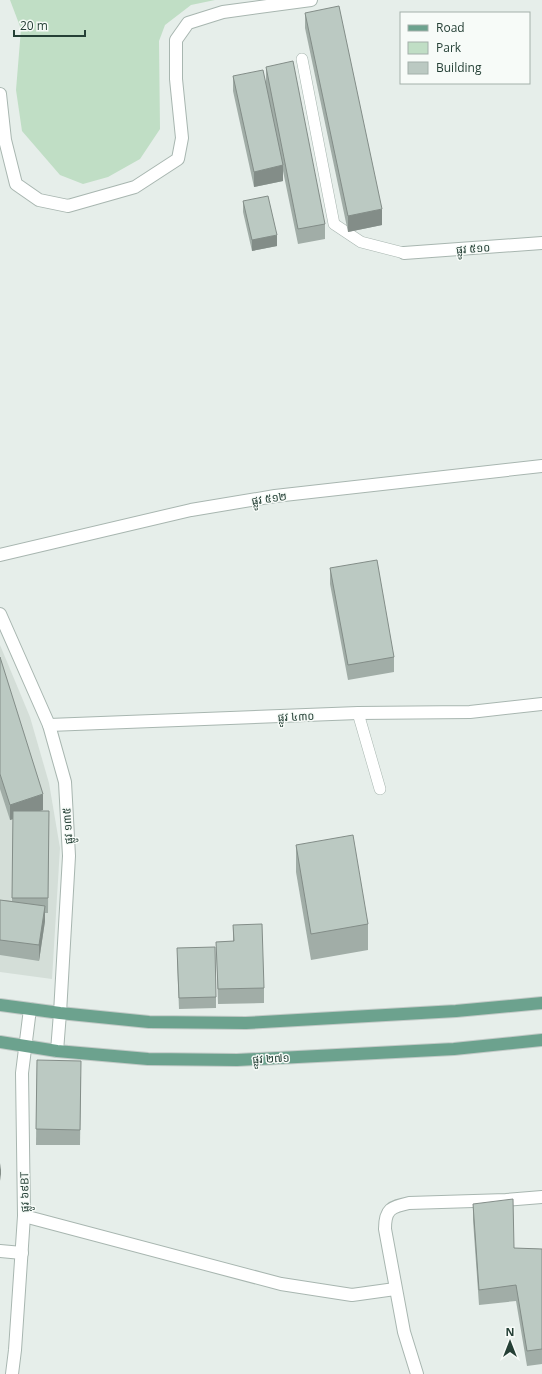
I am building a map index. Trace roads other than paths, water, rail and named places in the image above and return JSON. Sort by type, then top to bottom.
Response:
[{"type":"main road","points":[[0,1005],[149,1022],[246,1023],[456,1011],[542,1003]]},
{"type":"main road","name":"ផ្លូវ ២៧១","points":[[0,1042],[56,1051],[148,1059],[237,1060],[454,1048],[542,1040]]},
{"type":"street","points":[[0,94],[5,140],[16,184],[39,200],[68,206],[135,187],[178,159],[182,138],[176,79],[176,40],[188,23],[223,12],[311,0]]},
{"type":"street","name":"ផ្លូវ ៥១០","points":[[404,253],[542,243]]},
{"type":"street","name":"ផ្លូវ ៥១២","points":[[0,555],[191,510],[275,496],[542,466]]},
{"type":"street","name":"ផ្លូវ ១៣៥","points":[[0,614],[49,725],[65,782],[69,856],[60,1013],[56,1051]]},
{"type":"street","name":"ផ្លូវ ៤៣០","points":[[49,725],[358,714],[470,712],[542,704]]},
{"type":"street","name":"ផ្លូវ ៦៩BT","points":[[12,1374],[24,1216],[22,1073],[30,1009]]},
{"type":"street","points":[[417,1374],[404,1332],[385,1229],[385,1217],[394,1207],[409,1203],[506,1200],[542,1197]]},
{"type":"street","points":[[24,1216],[282,1284],[352,1295],[396,1289]]},
{"type":"street","points":[[0,1251],[22,1253]]},
{"type":"lane","points":[[302,59],[334,224],[361,242],[404,253]]},
{"type":"lane","points":[[358,714],[380,789]]}]
